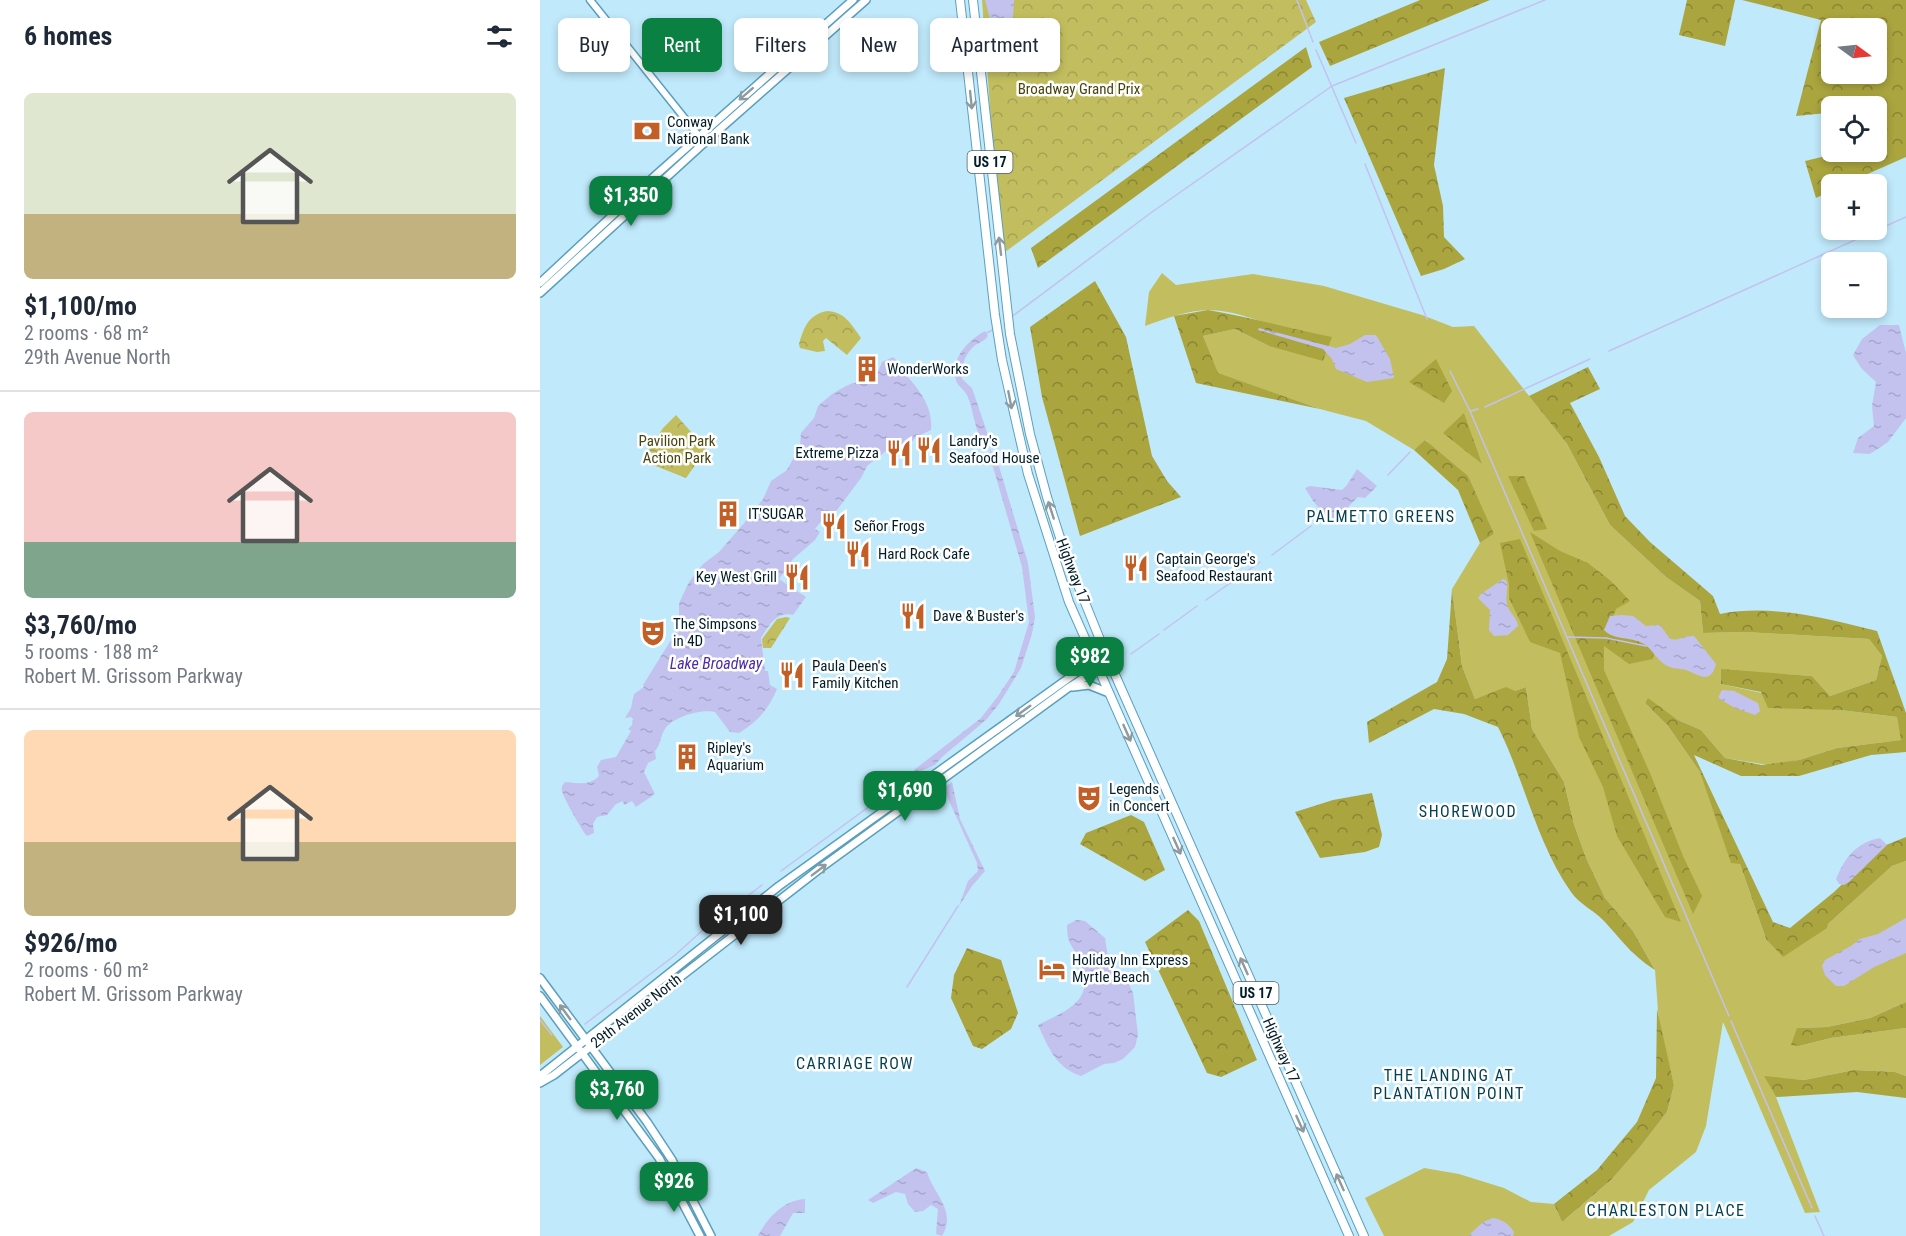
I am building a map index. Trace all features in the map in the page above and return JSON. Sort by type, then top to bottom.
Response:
[{"type":"highway","name":"Highway 17","points":[[960,0],[999,342],[1015,421],[1040,517],[1069,602],[1349,1236]]},
{"type":"highway","name":"Highway 17","points":[[973,0],[1010,334],[1025,413],[1047,497],[1065,553],[1109,662],[1364,1236]]},
{"type":"main road","points":[[540,284],[853,0]]},
{"type":"main road","points":[[540,293],[701,140],[866,0]]},
{"type":"main road","name":"29th Avenue North","points":[[540,1076],[779,886],[1105,652]]},
{"type":"main road","name":"29th Avenue North","points":[[540,1083],[590,1047],[822,867],[1068,688],[1109,662]]},
{"type":"main road","points":[[1068,688],[1089,685],[1109,693]]},
{"type":"main road","points":[[540,978],[660,1141],[711,1236]]},
{"type":"main road","points":[[540,996],[659,1158],[700,1236]]},
{"type":"street","points":[[590,0],[701,140]]},
{"type":"green space","name":"Broadway Grand Prix","points":[[982,0],[1306,0],[1316,22],[1001,255],[987,72],[1060,72],[1060,18],[983,18]]},
{"type":"green space","points":[[1420,0],[1490,0],[1330,66],[1319,42]]},
{"type":"green space","points":[[1687,0],[1735,0],[1725,46],[1679,35]]},
{"type":"green space","points":[[1742,0],[1906,0],[1906,157],[1868,174],[1821,174],[1821,196],[1816,198],[1805,161],[1821,157],[1821,162],[1887,162],[1887,96],[1821,96],[1821,114],[1796,116],[1821,20]]},
{"type":"green space","points":[[1306,47],[1312,67],[1038,268],[1031,248]]},
{"type":"green space","points":[[1445,68],[1434,165],[1443,206],[1444,237],[1465,259],[1421,276],[1344,98]]},
{"type":"green space","points":[[1162,273],[1176,285],[1253,274],[1324,286],[1422,315],[1453,327],[1474,326],[1567,444],[1610,525],[1666,577],[1700,601],[1703,633],[1745,632],[1869,639],[1882,656],[1876,680],[1830,696],[1812,676],[1721,670],[1721,684],[1840,710],[1897,717],[1902,740],[1837,748],[1799,760],[1768,765],[1725,758],[1701,730],[1678,720],[1648,699],[1645,703],[1668,726],[1700,772],[1740,864],[1766,939],[1828,924],[1892,866],[1906,861],[1906,1002],[1870,1018],[1827,1027],[1797,1028],[1799,1046],[1831,1038],[1906,1028],[1906,1076],[1895,1072],[1854,1070],[1804,1080],[1765,1077],[1776,1097],[1820,1212],[1805,1213],[1723,1022],[1706,1126],[1696,1152],[1649,1190],[1633,1222],[1609,1236],[1384,1236],[1365,1198],[1424,1168],[1459,1174],[1504,1188],[1531,1202],[1554,1204],[1562,1222],[1612,1179],[1667,1112],[1674,1085],[1659,1024],[1655,970],[1633,931],[1605,898],[1586,858],[1574,824],[1564,782],[1532,729],[1526,687],[1515,691],[1500,690],[1475,699],[1462,666],[1452,589],[1480,543],[1494,534],[1426,440],[1414,450],[1366,421],[1320,409],[1217,373],[1203,336],[1235,329],[1269,346],[1273,325],[1233,313],[1201,310],[1145,326],[1149,292]]},
{"type":"green space","points":[[1095,281],[1126,337],[1152,456],[1167,481],[1181,497],[1080,536],[1042,397],[1030,327]]},
{"type":"green space","points":[[1208,310],[1332,337],[1323,361],[1269,346],[1235,329],[1203,336],[1218,373],[1320,409],[1196,383],[1174,316]]},
{"type":"green space","points":[[827,311],[843,316],[861,338],[847,355],[826,338],[823,341],[825,351],[817,352],[800,348],[799,344],[805,327],[815,315]]},
{"type":"green space","points":[[1436,359],[1452,391],[1444,403],[1409,382]]},
{"type":"green space","points":[[1588,367],[1600,389],[1570,403],[1599,457],[1625,516],[1650,542],[1713,596],[1720,614],[1759,611],[1799,614],[1877,631],[1906,713],[1906,752],[1871,755],[1799,776],[1741,776],[1694,755],[1773,922],[1790,928],[1834,892],[1881,847],[1906,837],[1906,861],[1892,866],[1828,924],[1827,928],[1783,957],[1766,939],[1740,864],[1731,863],[1700,772],[1668,726],[1645,703],[1648,698],[1678,720],[1701,730],[1725,758],[1762,765],[1799,760],[1837,748],[1901,740],[1897,717],[1840,710],[1768,708],[1761,692],[1721,684],[1721,669],[1812,676],[1830,696],[1876,680],[1882,656],[1869,639],[1745,632],[1703,633],[1700,601],[1666,577],[1610,525],[1567,444],[1529,396]]},
{"type":"green space","points":[[1464,413],[1482,464],[1443,433]]},
{"type":"green space","name":"Pavilion Park Action Park","points":[[676,415],[699,441],[708,447],[686,478],[648,463],[653,453],[648,451],[663,428]]},
{"type":"green space","points":[[1425,440],[1468,476],[1494,534],[1480,543],[1458,490],[1414,450]]},
{"type":"green space","points":[[1508,476],[1524,476],[1547,529],[1534,531]]},
{"type":"green space","points":[[1530,532],[1560,551],[1588,563],[1611,581],[1630,601],[1616,609],[1612,619],[1655,643],[1653,659],[1629,664],[1604,646],[1604,670],[1702,896],[1693,914]]},
{"type":"green space","points":[[1520,539],[1681,922],[1665,917],[1617,836],[1603,787],[1579,737],[1560,653],[1530,642],[1509,598],[1509,584],[1500,543]]},
{"type":"green space","points":[[1452,589],[1462,666],[1475,699],[1506,687],[1515,691],[1526,687],[1532,729],[1564,782],[1574,824],[1586,858],[1605,898],[1633,931],[1655,970],[1634,953],[1601,918],[1571,892],[1549,853],[1498,727],[1464,714],[1434,709],[1369,743],[1367,722],[1437,682],[1447,659]]},
{"type":"green space","points":[[790,618],[771,648],[763,648],[762,639],[777,619]]},
{"type":"green space","points":[[1372,793],[1382,835],[1379,847],[1365,852],[1320,858],[1295,812],[1333,800]]},
{"type":"green space","points":[[1131,815],[1144,822],[1165,870],[1145,881],[1080,844],[1086,833]]},
{"type":"green space","points":[[1188,910],[1199,921],[1257,1060],[1221,1077],[1207,1073],[1145,942]]},
{"type":"green space","points":[[967,948],[1001,960],[1018,1013],[1011,1029],[982,1049],[973,1046],[951,998],[954,975]]},
{"type":"green space","points":[[1906,1002],[1906,1028],[1831,1038],[1799,1046],[1791,1045],[1797,1028],[1827,1027],[1870,1018]]},
{"type":"green space","points":[[1657,1009],[1674,1085],[1667,1112],[1612,1179],[1562,1222],[1554,1204],[1597,1170],[1637,1122],[1656,1078]]},
{"type":"green space","points":[[540,1016],[563,1047],[540,1065]]},
{"type":"green space","points":[[1854,1070],[1895,1072],[1906,1076],[1906,1098],[1857,1092],[1776,1097],[1764,1076],[1804,1080]]},
{"type":"water","points":[[985,0],[1014,0],[1013,18],[990,18]]},
{"type":"water","points":[[1880,325],[1899,325],[1906,353],[1906,418],[1888,442],[1870,454],[1853,453],[1858,438],[1874,426],[1872,406],[1876,382],[1861,368],[1853,355],[1862,339]]},
{"type":"water","points":[[1259,328],[1336,348],[1350,344],[1365,335],[1376,335],[1390,359],[1394,378],[1367,382],[1336,369],[1332,359],[1323,349],[1258,330]]},
{"type":"water","points":[[985,331],[988,336],[967,354],[962,374],[962,379],[972,388],[988,435],[981,440],[967,395],[957,382],[955,372],[962,351]]},
{"type":"water","name":"Lake Broadway","points":[[893,357],[925,401],[930,415],[931,430],[916,437],[907,447],[903,444],[895,444],[867,466],[861,478],[834,514],[829,511],[815,529],[820,532],[815,540],[793,559],[779,579],[806,597],[793,615],[778,617],[770,624],[761,638],[765,671],[768,671],[770,685],[777,689],[770,703],[757,720],[739,733],[730,732],[715,712],[688,715],[674,721],[663,732],[655,751],[656,759],[648,763],[644,772],[655,794],[636,807],[632,801],[624,805],[623,801],[616,804],[607,815],[597,817],[593,824],[594,833],[587,836],[566,800],[562,786],[565,782],[592,781],[599,776],[597,767],[601,760],[616,757],[631,731],[628,729],[633,719],[625,718],[631,708],[634,694],[644,687],[643,685],[676,632],[678,633],[682,628],[679,625],[679,603],[689,582],[703,564],[719,552],[745,522],[763,499],[771,481],[787,470],[800,446],[801,433],[814,418],[818,406],[846,386],[875,379],[882,362]]},
{"type":"water","points":[[994,457],[998,463],[1028,563],[1035,617],[1032,634],[1021,668],[999,704],[986,720],[935,765],[916,773],[914,770],[981,718],[998,696],[1014,672],[1029,622],[1022,567],[991,460]]},
{"type":"water","points":[[1357,469],[1377,486],[1365,498],[1358,497],[1331,522],[1305,488],[1310,486],[1342,490]]},
{"type":"water","points":[[1503,579],[1507,583],[1508,607],[1518,626],[1508,635],[1494,636],[1489,630],[1490,610],[1478,598]]},
{"type":"water","points":[[1610,616],[1633,616],[1646,626],[1660,625],[1670,639],[1694,636],[1716,664],[1713,671],[1707,677],[1703,677],[1686,670],[1666,666],[1644,644],[1613,636],[1604,630]]},
{"type":"water","points":[[1722,690],[1734,691],[1758,703],[1760,711],[1755,715],[1735,708],[1718,698]]},
{"type":"water","points":[[952,782],[960,819],[985,871],[959,906],[968,881],[978,871],[977,863],[946,794],[945,787]]},
{"type":"water","points":[[1880,838],[1887,845],[1849,882],[1844,885],[1839,884],[1836,879],[1852,852],[1871,840]]},
{"type":"water","points":[[1906,918],[1906,953],[1874,967],[1844,986],[1836,986],[1825,975],[1822,966],[1825,960],[1860,939],[1878,934]]},
{"type":"water","points":[[1076,920],[1085,921],[1105,938],[1108,957],[1119,975],[1128,982],[1133,993],[1138,1035],[1135,1047],[1123,1059],[1104,1064],[1081,1076],[1059,1062],[1038,1025],[1069,1008],[1082,994],[1085,985],[1084,974],[1067,931],[1067,925]]},
{"type":"water","points":[[916,1168],[927,1172],[943,1203],[947,1219],[942,1236],[936,1234],[938,1209],[931,1205],[923,1211],[915,1212],[908,1204],[905,1194],[896,1192],[873,1203],[868,1200]]},
{"type":"water","points":[[805,1199],[805,1213],[793,1213],[780,1236],[758,1236],[766,1223],[783,1206]]},
{"type":"water","points":[[1493,1218],[1507,1224],[1514,1232],[1513,1236],[1468,1236],[1483,1222]]},
{"type":"waterway","points":[[1297,0],[1313,42]]},
{"type":"waterway","points":[[1010,318],[1152,212],[1332,86],[1545,0]]},
{"type":"waterway","points":[[1316,50],[1356,143]]},
{"type":"waterway","points":[[1365,164],[1427,319]]},
{"type":"waterway","points":[[1609,351],[1906,217]]},
{"type":"waterway","points":[[985,334],[994,329]]},
{"type":"waterway","points":[[1485,407],[1590,359]]},
{"type":"waterway","points":[[1450,371],[1470,411],[1729,1016]]},
{"type":"waterway","points":[[1471,411],[1478,409]]},
{"type":"waterway","points":[[990,450],[993,460]]},
{"type":"waterway","points":[[1388,475],[1410,452]]},
{"type":"waterway","points":[[1272,555],[1311,526]]},
{"type":"waterway","points":[[1206,600],[1260,562]]},
{"type":"waterway","points":[[1164,630],[1197,606]]},
{"type":"waterway","points":[[1131,654],[1159,634]]},
{"type":"waterway","points":[[1568,637],[1606,638],[1646,646]]},
{"type":"waterway","points":[[781,871],[900,784]]},
{"type":"waterway","points":[[585,1024],[762,885]]},
{"type":"waterway","points":[[907,987],[958,906]]},
{"type":"waterway","points":[[540,1020],[552,1035]]},
{"type":"waterway","points":[[1731,1021],[1812,1208]]},
{"type":"waterway","points":[[1815,1216],[1824,1236]]},
{"type":"place","name":"Conway National Bank","points":[[647,131]]},
{"type":"place","name":"WonderWorks","points":[[867,369]]},
{"type":"place","name":"Landry's Seafood House","points":[[929,450]]},
{"type":"place","name":"Extreme Pizza","points":[[899,453]]},
{"type":"place","name":"IT'SUGAR","points":[[728,514]]},
{"type":"place","name":"Señor Frogs","points":[[834,526]]},
{"type":"place","name":"Hard Rock Cafe","points":[[858,554]]},
{"type":"place","name":"Captain George's Seafood Restaurant","points":[[1136,568]]},
{"type":"place","name":"Key West Grill","points":[[797,577]]},
{"type":"place","name":"Dave & Buster's","points":[[913,616]]},
{"type":"place","name":"The Simpsons in 4D","points":[[653,633]]},
{"type":"place","name":"Paula Deen's Family Kitchen","points":[[792,675]]},
{"type":"place","name":"Ripley's Aquarium","points":[[687,757]]},
{"type":"place","name":"Legends in Concert","points":[[1089,798]]},
{"type":"place","name":"Holiday Inn Express Myrtle Beach","points":[[1052,969]]},
{"type":"district","name":"PALMETTO GREENS","points":[[1381,516]]},
{"type":"district","name":"SHOREWOOD","points":[[1468,811]]},
{"type":"district","name":"CARRIAGE ROW","points":[[855,1063]]},
{"type":"district","name":"THE LANDING AT PLANTATION POINT","points":[[1449,1084]]},
{"type":"district","name":"CHARLESTON PLACE","points":[[1666,1210]]}]
